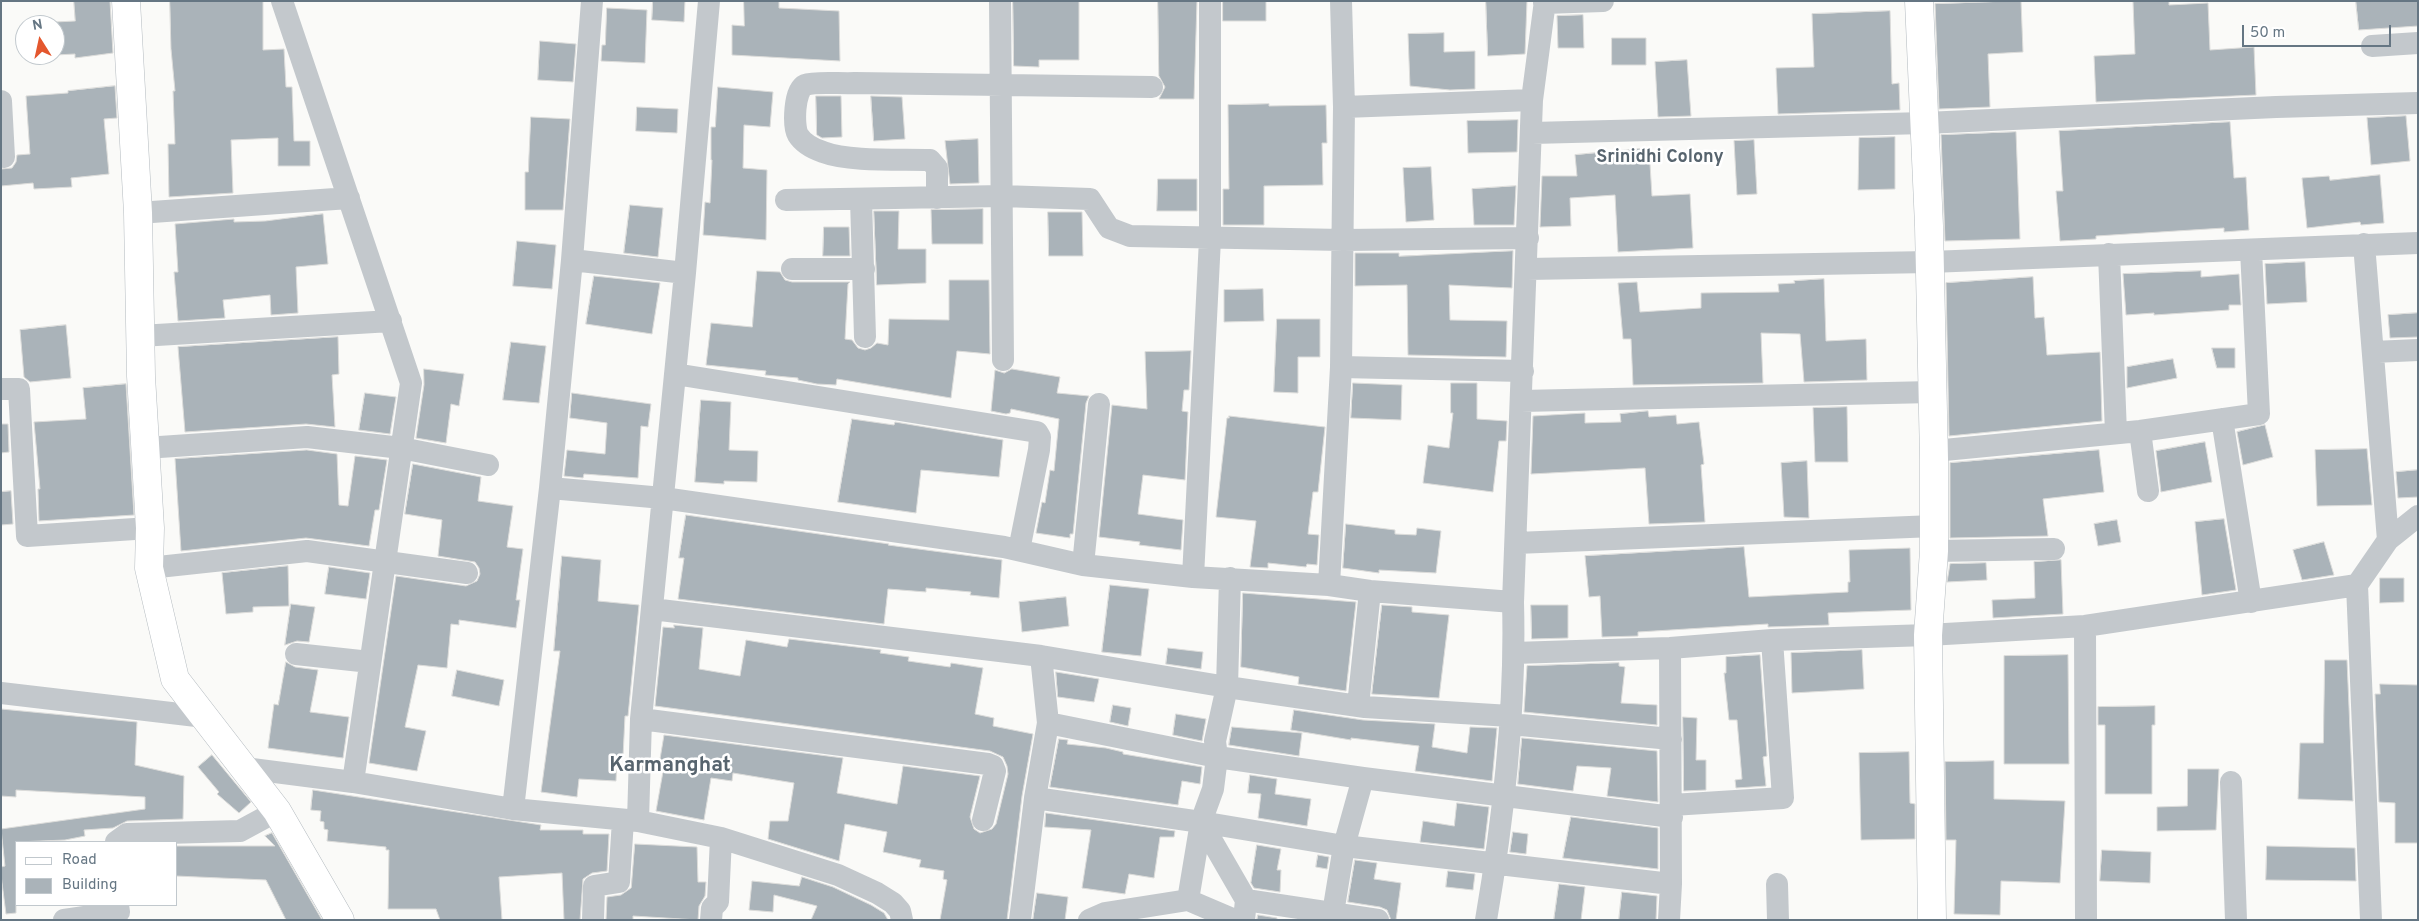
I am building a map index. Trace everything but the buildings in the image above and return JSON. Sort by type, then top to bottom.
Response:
[{"type":"main road","points":[[126,1],[138,213],[140,336],[150,528],[149,568],[175,678],[277,811],[340,920]]},
{"type":"main road","points":[[1920,1],[1930,262],[1934,450],[1934,539],[1928,635],[1932,920]]},
{"type":"street","points":[[282,1],[411,383],[353,782]]},
{"type":"street","points":[[513,809],[550,488],[572,260],[592,1]]},
{"type":"street","points":[[593,920],[594,886],[619,882],[631,821],[685,273],[709,1]]},
{"type":"street","points":[[1000,1],[1003,360]]},
{"type":"street","points":[[1194,577],[1210,239],[1210,1]]},
{"type":"street","points":[[1329,585],[1341,367],[1344,107],[1341,1]]},
{"type":"street","points":[[1486,920],[1496,865],[1510,720],[1514,652],[1513,602],[1532,100],[1544,2],[1603,1]]},
{"type":"street","points":[[2372,46],[2418,42]]},
{"type":"street","points":[[937,198],[936,168],[930,160],[844,157],[824,153],[804,142],[796,128],[796,96],[799,90],[805,85],[813,84],[1001,84],[1152,87]]},
{"type":"street","points":[[1344,107],[1532,100]]},
{"type":"street","points":[[1,101],[4,157]]},
{"type":"street","points":[[1532,133],[1925,124],[2276,106],[2418,103]]},
{"type":"street","points":[[786,200],[1002,196],[1090,199],[1109,228],[1130,236],[1343,240],[1528,238]]},
{"type":"street","points":[[138,213],[350,198]]},
{"type":"street","points":[[861,199],[865,337]]},
{"type":"street","points":[[1527,269],[1930,262],[2418,243]]},
{"type":"street","points":[[2364,244],[2388,540]]},
{"type":"street","points":[[1934,450],[2140,431],[2258,414],[2251,250]]},
{"type":"street","points":[[2109,254],[2116,433]]},
{"type":"street","points":[[572,260],[685,273]]},
{"type":"street","points":[[792,269],[864,269]]},
{"type":"street","points":[[140,336],[390,321]]},
{"type":"street","points":[[2373,352],[2418,350]]},
{"type":"street","points":[[1341,367],[1523,371]]},
{"type":"street","points":[[675,374],[1037,432],[1040,437],[1039,450],[1019,550]]},
{"type":"street","points":[[1,389],[19,389],[27,536],[150,528]]},
{"type":"street","points":[[1521,401],[1933,392]]},
{"type":"street","points":[[1083,565],[1100,404]]},
{"type":"street","points":[[2222,419],[2251,602]]},
{"type":"street","points":[[2140,431],[2148,491]]},
{"type":"street","points":[[145,448],[307,437],[401,448],[488,464]]},
{"type":"street","points":[[550,488],[663,498],[1019,550],[1083,565],[1194,577],[1329,585],[1370,591],[1513,602]]},
{"type":"street","points":[[2371,920],[2357,585],[2388,540],[2418,516]]},
{"type":"street","points":[[1516,543],[1934,539],[2054,549]]},
{"type":"street","points":[[149,568],[307,552],[467,573]]},
{"type":"street","points":[[1188,900],[1201,822],[1213,790],[1218,757],[1215,741],[1227,687],[1230,578]]},
{"type":"street","points":[[1514,652],[1670,648],[1772,640],[1928,635],[2085,626],[2357,585]]},
{"type":"street","points":[[1358,706],[1370,591]]},
{"type":"street","points":[[652,609],[1041,656],[1227,687],[1358,706],[1510,720],[1671,739]]},
{"type":"street","points":[[2085,626],[2086,920]]},
{"type":"street","points":[[1048,723],[1218,757],[1363,778],[1504,796],[1672,811],[1783,798],[1772,640]]},
{"type":"street","points":[[1669,920],[1672,811],[1670,648]]},
{"type":"street","points":[[296,654],[370,662]]},
{"type":"street","points":[[1020,920],[1048,723],[1041,656]]},
{"type":"street","points":[[1,693],[205,717]]},
{"type":"street","points":[[640,719],[988,764],[995,771],[983,820]]},
{"type":"street","points":[[244,768],[353,782],[513,809],[631,821],[722,838],[838,875],[894,904],[900,911],[902,920]]},
{"type":"street","points":[[1333,913],[1344,846],[1363,778]]},
{"type":"street","points":[[2231,782],[2236,920]]},
{"type":"street","points":[[1036,798],[1201,822],[1344,846],[1671,884]]},
{"type":"street","points":[[117,841],[127,834],[240,832],[277,811]]},
{"type":"street","points":[[1201,822],[1245,910],[1333,913],[1378,920]]},
{"type":"street","points":[[711,920],[712,908],[718,902],[722,838]]},
{"type":"street","points":[[1777,884],[1778,920]]},
{"type":"street","points":[[1089,920],[1105,913],[1188,900],[1234,920]]},
{"type":"street","points":[[73,919],[119,912],[118,906]]},
{"type":"district","name":"Srinidhi Colony","points":[[1660,158]]},
{"type":"district","name":"Karmanghat","points":[[670,767]]}]
